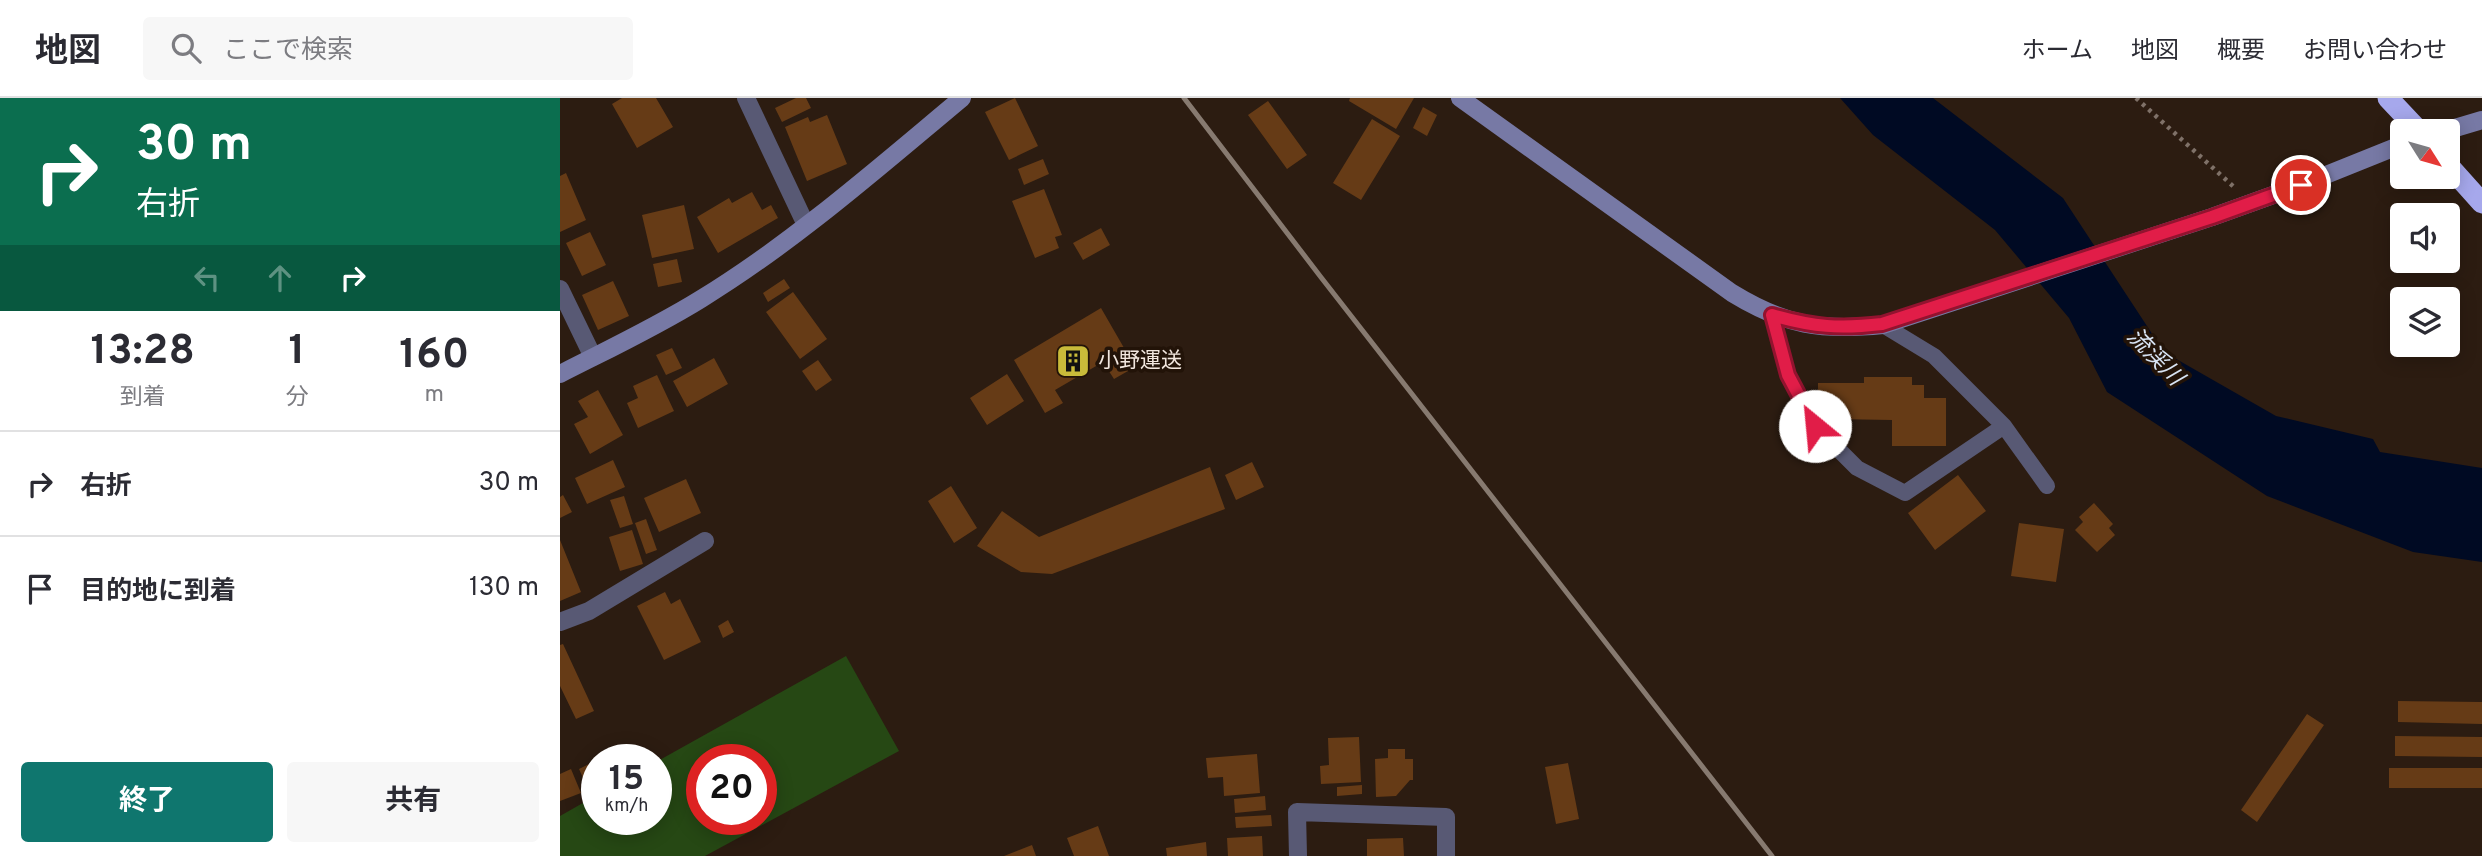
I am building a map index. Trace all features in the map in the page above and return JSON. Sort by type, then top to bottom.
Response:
[{"type":"highway","points":[[2393,103],[2408,119]]},
{"type":"highway","points":[[2460,178],[2482,203]]},
{"type":"street","points":[[746,98],[806,225]]},
{"type":"street","points":[[560,374],[699,300],[761,260],[962,98]]},
{"type":"street","points":[[1460,98],[1732,293],[1772,315],[1819,327],[1845,328],[1882,324],[1926,311],[2212,217],[2390,149]]},
{"type":"street","points":[[2460,127],[2482,120]]},
{"type":"street","points":[[560,289],[593,357]]},
{"type":"street","points":[[560,622],[589,611],[705,541]]},
{"type":"street","points":[[1298,856],[1297,812],[1446,817],[1446,856]]},
{"type":"lane","points":[[1772,315],[1788,375],[1815,426],[1857,467],[1905,493],[2004,426]]},
{"type":"lane","points":[[1882,324],[1934,356],[2004,426],[2047,486]]},
{"type":"path","points":[[2136,98],[2251,202]]},
{"type":"green space","points":[[846,656],[899,751],[777,817],[777,744],[688,744]]},
{"type":"green space","points":[[686,745],[686,835],[744,835],[705,856],[560,856],[560,816],[581,804],[581,835],[672,835],[672,753]]},
{"type":"water","name":"流渓川","points":[[1840,98],[1933,98],[2063,198],[2164,352],[2276,416],[2373,439],[2380,452],[2482,468],[2482,562],[2413,552],[2267,496],[2107,392],[2069,318],[1995,230],[1873,135]]},
{"type":"building","points":[[622,98],[656,98],[673,127],[637,148],[612,104]]},
{"type":"building","points":[[796,98],[806,98],[811,108],[782,122],[775,108]]},
{"type":"building","points":[[1015,98],[1038,146],[1009,160],[985,112]]},
{"type":"building","points":[[1350,98],[1414,98],[1396,129],[1349,101]]},
{"type":"building","points":[[1268,101],[1307,155],[1287,169],[1248,115]]},
{"type":"building","points":[[1423,107],[1437,115],[1427,136],[1413,128]]},
{"type":"building","points":[[827,115],[847,164],[807,181],[785,127],[808,117],[810,122]]},
{"type":"building","points":[[1372,119],[1400,136],[1361,200],[1333,183]]},
{"type":"building","points":[[1043,159],[1049,174],[1024,185],[1018,169]]},
{"type":"building","points":[[566,173],[586,220],[560,232],[560,176]]},
{"type":"building","points":[[1044,189],[1062,235],[1055,237],[1059,248],[1035,258],[1012,201]]},
{"type":"building","points":[[752,192],[762,210],[771,205],[778,218],[718,253],[697,217],[729,198],[732,203]]},
{"type":"building","points":[[684,205],[694,249],[652,258],[642,215]]},
{"type":"building","points":[[1101,228],[1110,245],[1083,260],[1073,243]]},
{"type":"building","points":[[590,232],[606,265],[582,276],[566,243]]},
{"type":"building","points":[[677,259],[682,282],[658,287],[653,264]]},
{"type":"building","points":[[784,279],[790,288],[768,302],[763,293]]},
{"type":"building","points":[[613,281],[629,316],[598,330],[582,295]]},
{"type":"building","points":[[793,292],[827,339],[800,359],[766,312]]},
{"type":"building","name":"小野運送","points":[[1101,308],[1135,367],[1114,379],[1103,362],[1055,390],[1063,403],[1045,413],[1014,360]]},
{"type":"building","points":[[672,348],[682,368],[666,375],[656,355]]},
{"type":"building","points":[[714,358],[728,384],[687,407],[673,381]]},
{"type":"building","points":[[818,360],[832,380],[816,391],[802,371]]},
{"type":"building","points":[[1007,374],[1024,401],[987,425],[970,398]]},
{"type":"building","points":[[657,375],[674,411],[638,428],[627,403],[638,398],[633,386]]},
{"type":"building","points":[[1864,377],[1912,377],[1912,385],[1924,385],[1924,398],[1946,398],[1946,446],[1892,446],[1892,420],[1833,419],[1818,401],[1818,383],[1864,383]]},
{"type":"building","points":[[598,390],[623,435],[590,454],[574,424],[588,417],[578,401]]},
{"type":"building","points":[[613,460],[625,487],[587,504],[575,478]]},
{"type":"building","points":[[1252,462],[1264,487],[1236,500],[1225,475]]},
{"type":"building","points":[[1210,467],[1225,509],[1052,574],[1021,572],[977,546],[1002,511],[1039,537]]},
{"type":"building","points":[[1958,475],[1986,511],[1935,550],[1908,513]]},
{"type":"building","points":[[686,479],[701,513],[659,532],[644,498]]},
{"type":"building","points":[[951,486],[977,528],[954,543],[928,501]]},
{"type":"building","points":[[563,495],[572,512],[560,518],[560,497]]},
{"type":"building","points":[[624,496],[633,524],[620,528],[610,500]]},
{"type":"building","points":[[2094,503],[2113,524],[2109,528],[2115,535],[2097,552],[2075,530],[2083,522],[2079,517]]},
{"type":"building","points":[[646,519],[657,550],[646,554],[635,523]]},
{"type":"building","points":[[2019,523],[2064,529],[2056,582],[2011,576]]},
{"type":"building","points":[[632,530],[643,564],[620,571],[609,537]]},
{"type":"building","points":[[560,540],[581,592],[560,601]]},
{"type":"building","points":[[665,592],[671,604],[680,599],[701,642],[664,660],[637,606]]},
{"type":"building","points":[[728,620],[734,632],[723,638],[718,626]]},
{"type":"building","points":[[563,644],[594,711],[576,719],[560,686],[560,645]]},
{"type":"building","points":[[2398,701],[2482,702],[2482,724],[2398,722]]},
{"type":"building","points":[[2307,714],[2324,725],[2257,822],[2241,810]]},
{"type":"building","points":[[2395,736],[2482,737],[2482,757],[2395,756]]},
{"type":"building","points":[[1359,737],[1361,782],[1321,784],[1320,766],[1329,765],[1328,738]]},
{"type":"building","points":[[1388,749],[1405,749],[1405,759],[1413,759],[1413,780],[1396,796],[1376,797],[1375,759],[1388,758]]},
{"type":"building","points":[[1257,754],[1260,793],[1224,796],[1223,777],[1208,778],[1206,758]]},
{"type":"building","points":[[1568,763],[1579,819],[1556,824],[1545,767]]},
{"type":"building","points":[[2389,768],[2482,768],[2482,788],[2389,788]]},
{"type":"building","points":[[571,769],[581,793],[560,801],[560,774]]},
{"type":"building","points":[[1362,785],[1362,794],[1337,796],[1337,787]]},
{"type":"building","points":[[1265,796],[1266,810],[1235,813],[1234,799]]},
{"type":"building","points":[[1271,815],[1272,826],[1236,828],[1235,817]]},
{"type":"building","points":[[1098,826],[1109,856],[1074,856],[1067,838]]},
{"type":"building","points":[[1262,836],[1263,856],[1228,856],[1227,838]]},
{"type":"building","points":[[1403,838],[1404,856],[1367,856],[1367,839]]},
{"type":"building","points":[[1206,842],[1207,856],[1167,856],[1166,848]]},
{"type":"building","points":[[1032,845],[1036,856],[1004,856]]},
{"type":"railway","points":[[1184,98],[1772,856]]},
{"type":"place","name":"小野運送","points":[[1073,361]]},
{"type":"route","points":[[1815,426],[1788,375],[1772,315],[1819,327],[1845,328],[1882,324],[2212,217],[2301,185]]}]
